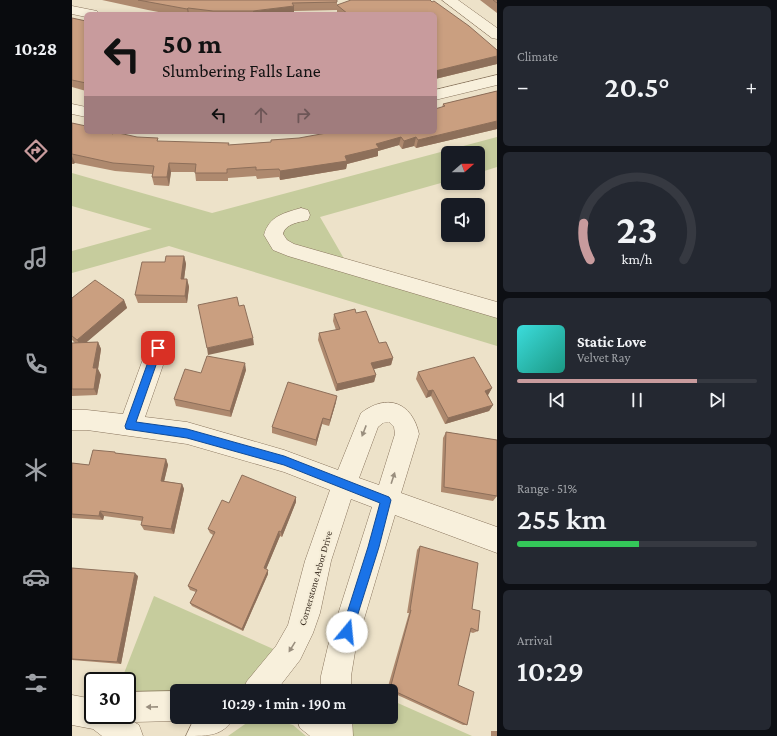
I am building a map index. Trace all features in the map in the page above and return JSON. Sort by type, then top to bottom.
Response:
[{"type":"street","points":[[449,0],[497,35]]},
{"type":"street","points":[[72,10],[84,12]]},
{"type":"street","points":[[437,95],[497,80]]},
{"type":"street","points":[[72,109],[84,112]]},
{"type":"street","points":[[301,215],[278,224],[274,228],[273,235],[280,245],[344,266],[497,310]]},
{"type":"street","points":[[130,426],[158,348]]},
{"type":"street","name":"Cornerstone Arbor Drive","points":[[263,684],[286,656],[295,642],[304,621],[314,573],[326,534],[369,420],[379,412],[393,412],[404,421],[407,434],[386,500],[374,547],[342,646],[336,676],[336,684]]},
{"type":"street","points":[[72,420],[187,433],[284,461],[497,540]]},
{"type":"street","points":[[136,707],[170,706]]},
{"type":"street","points":[[72,710],[84,712]]},
{"type":"street","points":[[111,724],[128,736]]},
{"type":"street","points":[[201,736],[210,724]]},
{"type":"street","points":[[320,724],[329,736]]},
{"type":"street","points":[[337,724],[338,736]]},
{"type":"green space","points":[[497,137],[497,167],[485,171],[485,146],[463,146]]},
{"type":"green space","points":[[441,152],[441,183],[320,217],[346,262],[497,306],[497,346],[169,246],[72,273],[72,251],[152,229],[72,206],[72,173],[212,213]]},
{"type":"green space","points":[[154,596],[280,652],[256,681],[250,684],[170,684],[170,692],[136,698],[136,672],[124,672]]},
{"type":"green space","points":[[398,703],[472,736],[352,736],[349,724],[398,724]]},
{"type":"green space","points":[[245,724],[289,724],[293,725],[306,736],[228,736]]},
{"type":"building","points":[[138,0],[337,0],[337,2],[292,3],[294,6],[253,11],[213,11],[187,9]]},
{"type":"building","points":[[351,0],[434,1],[469,26],[497,50],[497,56],[437,71],[437,12],[346,12],[337,5]]},
{"type":"building","points":[[72,18],[84,21],[84,83],[72,80]]},
{"type":"building","points":[[497,91],[497,121],[418,140],[416,137],[404,141],[401,137],[376,144],[379,148],[345,156],[347,161],[280,171],[279,169],[256,170],[256,167],[227,169],[227,173],[195,173],[196,164],[169,163],[167,177],[152,177],[154,166],[113,163],[72,154],[72,123],[84,126],[84,134],[123,134],[137,137],[158,138],[157,141],[229,143],[228,145],[271,142],[271,140],[299,138],[321,134],[437,134],[437,108],[445,106],[443,104]]},
{"type":"building","points":[[166,256],[184,256],[181,279],[187,279],[185,296],[135,295],[142,262],[165,262]]},
{"type":"building","points":[[95,280],[124,300],[77,340],[72,336],[72,298]]},
{"type":"building","points":[[237,297],[239,306],[244,305],[253,338],[207,348],[198,305]]},
{"type":"building","points":[[355,309],[356,313],[366,311],[379,343],[386,342],[393,358],[371,363],[376,375],[337,384],[319,333],[340,329],[334,314]]},
{"type":"building","points":[[98,342],[93,368],[97,368],[94,389],[72,389],[72,343]]},
{"type":"building","points":[[207,356],[245,363],[230,411],[174,399],[185,369],[201,373]]},
{"type":"building","points":[[474,357],[492,388],[485,391],[493,405],[448,418],[433,390],[428,391],[418,372]]},
{"type":"building","points":[[288,382],[337,396],[330,420],[323,418],[316,440],[272,427]]},
{"type":"building","points":[[446,432],[497,440],[497,496],[444,487]]},
{"type":"building","points":[[93,450],[166,459],[161,481],[182,484],[171,529],[141,525],[143,517],[100,511],[99,516],[72,514],[72,463],[89,465]]},
{"type":"building","points":[[242,475],[296,497],[281,532],[279,531],[264,568],[268,570],[242,629],[190,603],[197,590],[188,586],[215,532],[208,529],[222,500],[229,503]]},
{"type":"building","points":[[420,546],[478,563],[472,609],[480,611],[478,631],[471,628],[458,685],[474,692],[467,725],[398,693],[398,684],[391,684],[410,610]]},
{"type":"building","points":[[72,568],[135,573],[117,662],[72,659]]},
{"type":"route","points":[[158,348],[130,426],[187,433],[284,461],[386,500],[374,547],[347,632]]}]
